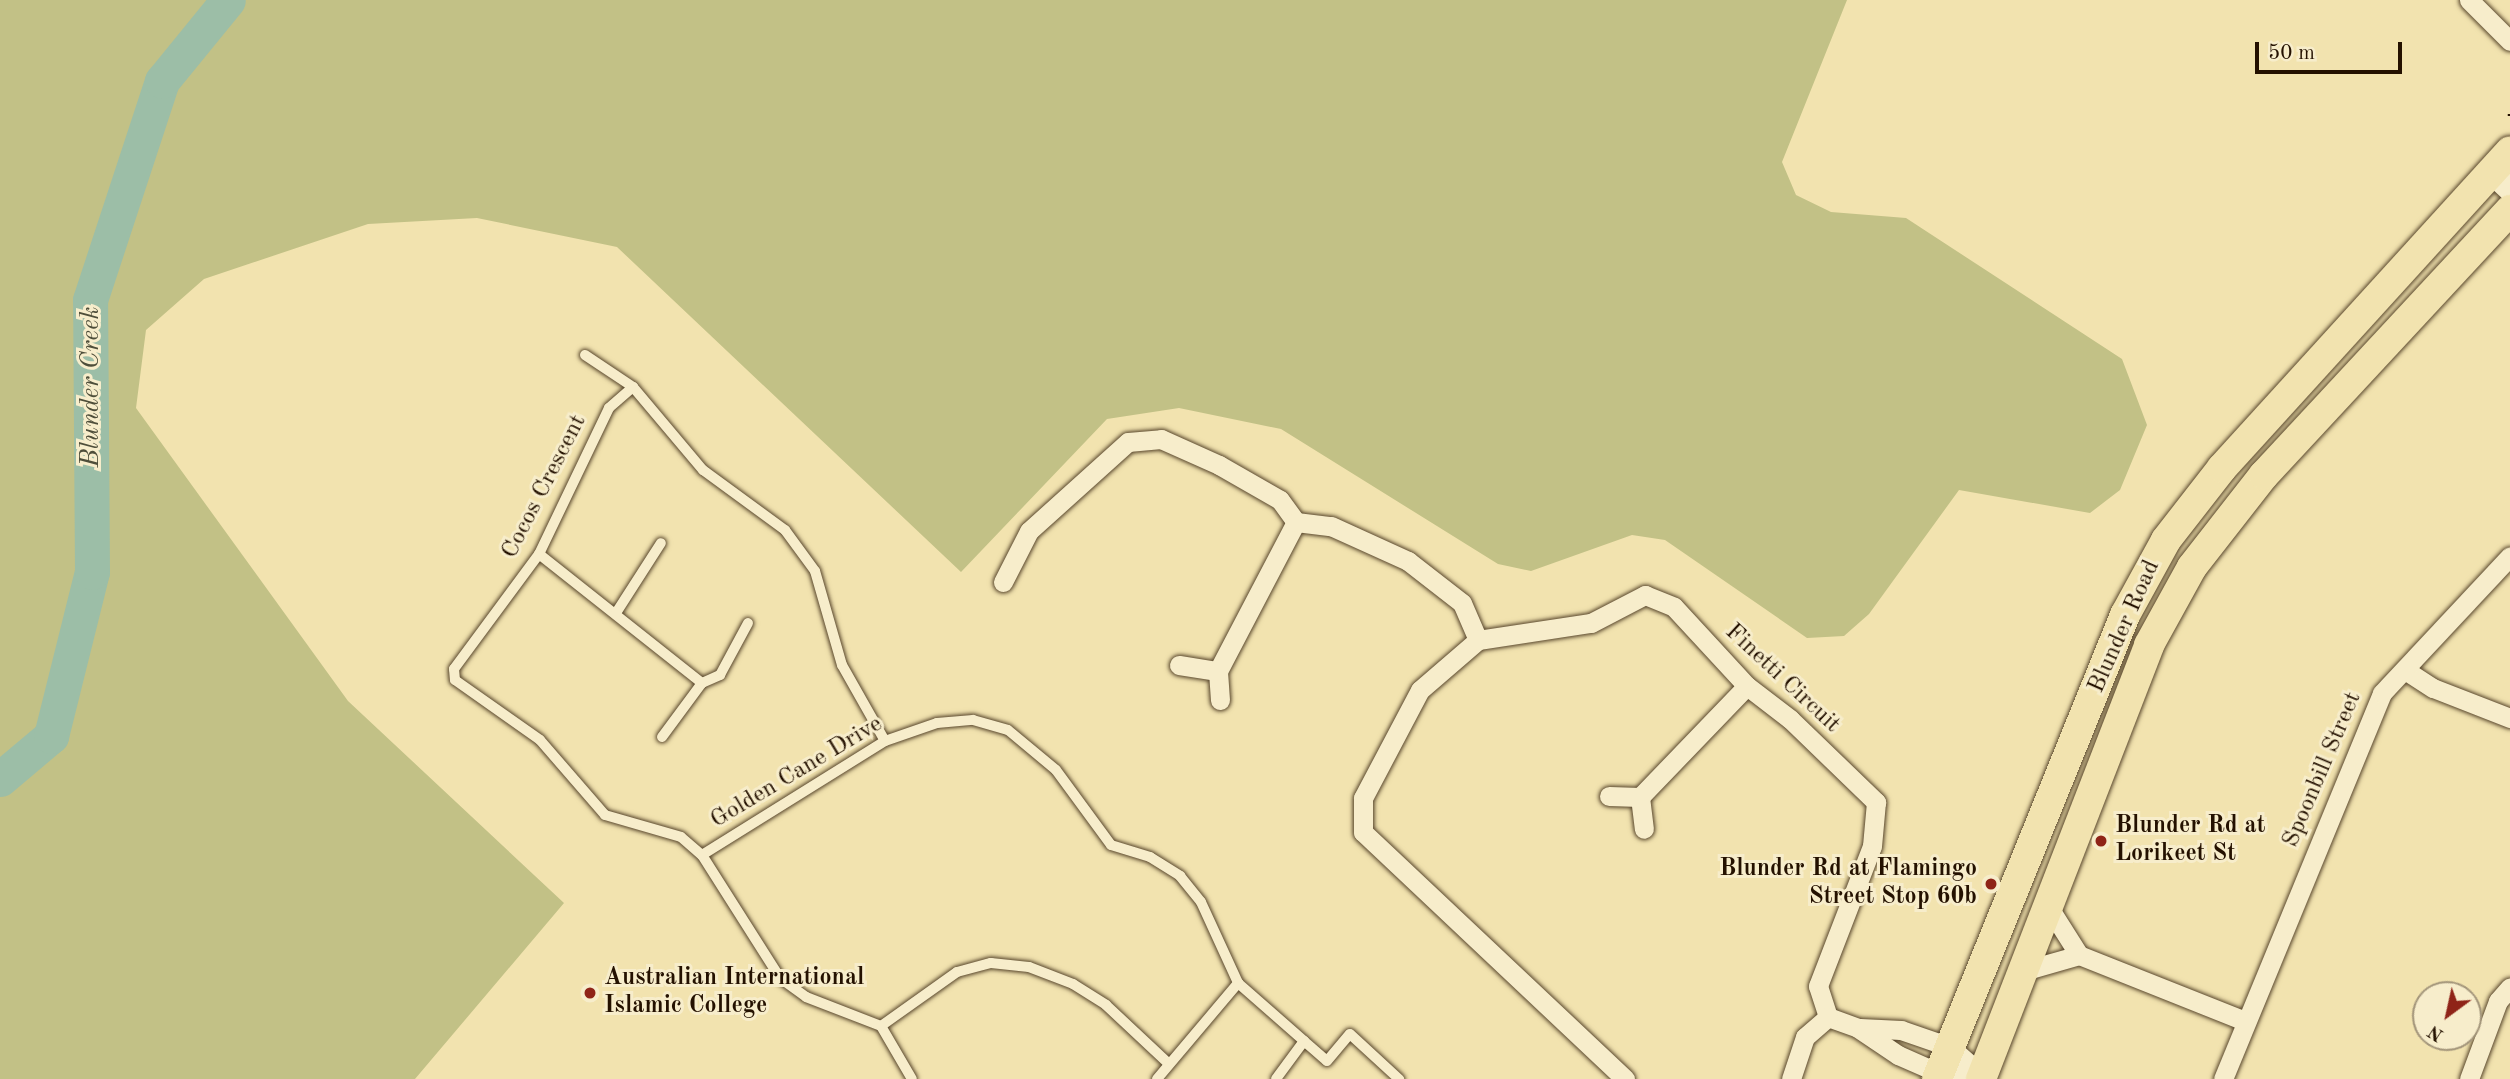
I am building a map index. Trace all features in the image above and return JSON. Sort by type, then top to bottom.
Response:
[{"type":"main road","name":"Blunder Road","points":[[1942,1067],[2125,615],[2166,540],[2222,468],[2504,171]]},
{"type":"main road","name":"Blunder Road","points":[[1981,1077],[2149,645],[2192,567],[2264,475],[2510,211]]},
{"type":"street","points":[[2469,0],[2510,41]]},
{"type":"street","points":[[1003,582],[1029,531],[1128,442],[1161,439],[1219,465],[1280,499],[1296,522],[1331,526],[1408,561],[1462,603],[1478,640],[1420,690],[1363,797],[1363,832],[1625,1079]]},
{"type":"street","points":[[1220,700],[1218,671],[1296,522]]},
{"type":"street","name":"Spoonbill Street","points":[[2223,1079],[2370,715],[2382,693],[2510,556]]},
{"type":"street","name":"Finetti Circuit","points":[[1478,640],[1591,623],[1645,595],[1674,607],[1747,687],[1790,719],[1876,802],[1872,846],[1818,986],[1828,1017]]},
{"type":"street","points":[[1179,665],[1218,671]]},
{"type":"street","points":[[2405,670],[2432,688],[2510,718]]},
{"type":"street","points":[[1609,796],[1640,797],[1747,687]]},
{"type":"street","points":[[1640,797],[1644,829]]},
{"type":"street","points":[[2048,906],[2078,955],[2245,1021]]},
{"type":"street","points":[[2023,971],[2078,955]]},
{"type":"street","points":[[2469,1079],[2498,1001],[2510,987]]},
{"type":"street","points":[[1791,1079],[1805,1037],[1828,1017],[1858,1028],[1898,1055],[1981,1077]]},
{"type":"street","points":[[1858,1028],[1900,1030],[1942,1067],[1981,1077]]},
{"type":"lane","points":[[585,355],[633,387],[703,470],[785,530],[807,561],[834,625],[842,665],[885,741]]},
{"type":"lane","name":"Cocos Crescent","points":[[633,387],[609,408],[538,554],[454,669],[455,680],[540,740],[605,816],[681,837],[702,855],[780,978],[806,997],[881,1026]]},
{"type":"lane","points":[[616,613],[661,543]]},
{"type":"lane","points":[[538,554],[702,683]]},
{"type":"lane","points":[[662,737],[702,683],[720,675],[748,623]]},
{"type":"lane","name":"Golden Cane Drive","points":[[702,855],[885,741],[937,723],[973,720],[1008,730],[1056,770],[1111,845],[1150,857],[1180,876],[1201,902],[1238,983],[1327,1061],[1350,1034],[1399,1079]]},
{"type":"lane","points":[[912,1079],[881,1026],[957,972],[991,963],[1029,967],[1073,984],[1106,1005],[1170,1064]]},
{"type":"lane","points":[[1157,1079],[1238,983]]},
{"type":"lane","points":[[1276,1079],[1302,1050],[1304,1041]]},
{"type":"shaded area","points":[[0,0],[1847,0],[1782,162],[1796,195],[1831,212],[1906,218],[2122,359],[2147,425],[2120,490],[2090,513],[1959,490],[1869,614],[1844,636],[1807,638],[1665,540],[1632,535],[1531,571],[1498,564],[1281,429],[1179,408],[1107,419],[961,572],[617,247],[477,218],[368,224],[204,279],[146,330],[136,408],[348,701],[564,903],[415,1079],[0,1079]]},
{"type":"waterway","name":"Blunder Creek","points":[[0,779],[51,736],[92,572],[90,300],[162,81],[228,0]]},
{"type":"place","name":"Blunder Rd at Lorikeet St","points":[[2101,841]]},
{"type":"place","name":"Blunder Rd at Flamingo Street Stop 60b","points":[[1991,884]]},
{"type":"place","name":"Australian International Islamic College","points":[[590,993]]}]
